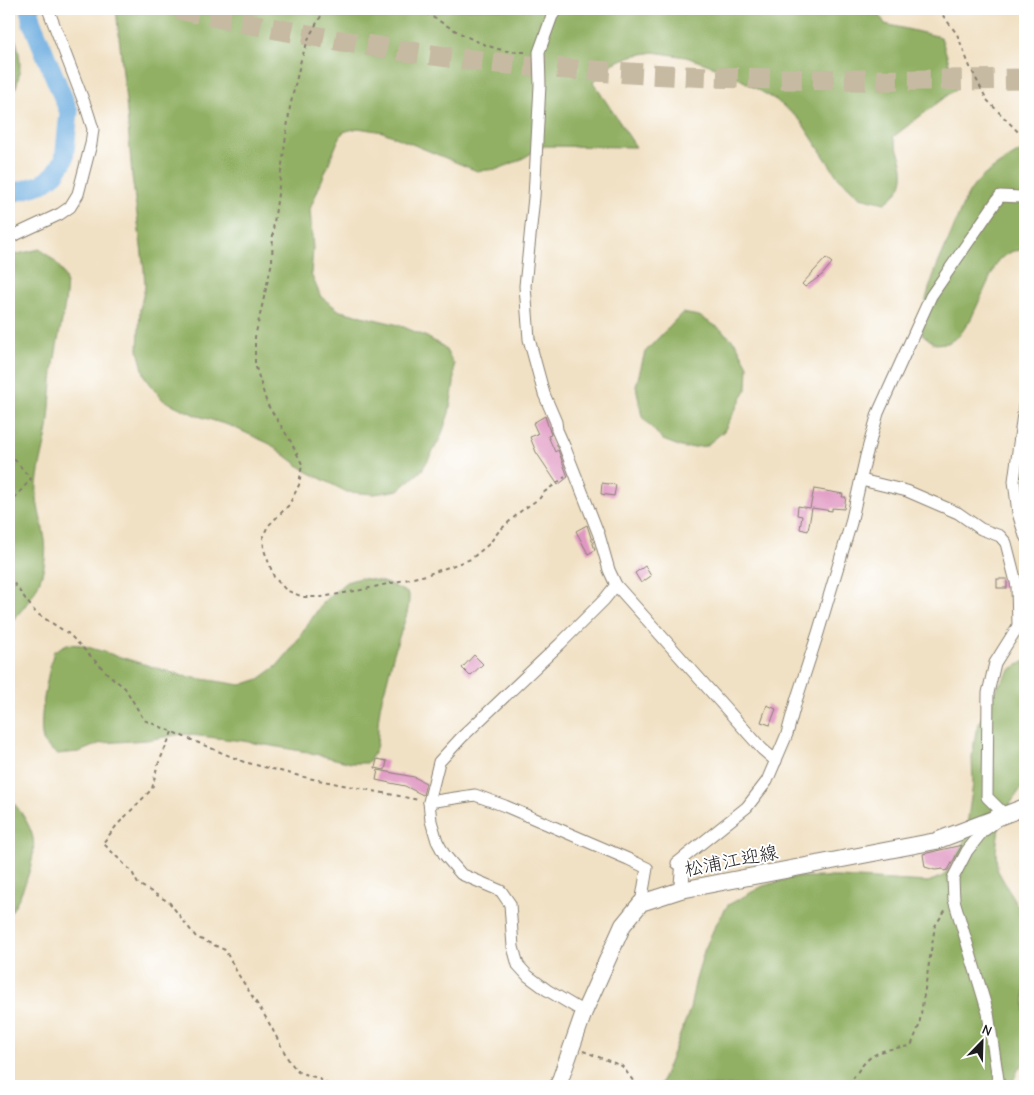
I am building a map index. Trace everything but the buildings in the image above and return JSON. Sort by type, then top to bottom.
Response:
[{"type":"main road","name":"松浦江迎線","points":[[641,903],[681,890],[936,841],[1025,807]]},
{"type":"main road","points":[[558,1086],[584,1012],[623,925],[641,903]]},
{"type":"street","points":[[9,236],[60,214],[70,207],[78,194],[91,144],[92,129],[88,110],[48,9]]},
{"type":"street","points":[[557,9],[552,16],[540,52],[534,197],[525,286],[529,339],[544,394],[599,535],[609,570],[616,585],[762,749],[776,761]]},
{"type":"street","points":[[681,890],[683,867],[677,862],[721,830],[747,807],[767,782],[776,761],[787,734],[851,523],[878,413],[931,296],[1000,196],[1024,199]]},
{"type":"street","points":[[1025,399],[1014,481],[1018,513],[1025,536]]},
{"type":"street","points":[[861,480],[907,491],[958,513],[981,529],[1000,536],[1006,543],[1017,586],[1018,625]]},
{"type":"street","points":[[584,1012],[547,990],[528,976],[518,965],[513,947],[510,904],[501,891],[461,874],[444,854],[437,841],[431,821],[429,802],[439,762],[461,738],[604,600],[616,585]]},
{"type":"street","points":[[999,1086],[988,1013],[954,900],[953,878],[967,851],[982,832],[1005,816],[987,797],[988,693],[995,663],[1025,615]]},
{"type":"street","points":[[429,802],[475,795],[505,806],[647,868],[641,903]]},
{"type":"path","points":[[325,9],[310,36],[301,60],[290,107],[274,230],[272,262],[254,336],[255,364],[266,404],[290,440],[302,464],[299,485],[289,506],[268,526],[263,536],[264,550],[274,577],[286,590],[303,597],[322,597],[426,575],[471,559],[489,544],[499,531],[521,511],[573,471]]},
{"type":"path","points":[[419,9],[464,35],[494,48],[513,52],[540,52]]},
{"type":"path","points":[[938,9],[957,34],[970,67],[987,100],[1025,139]]},
{"type":"path","points":[[9,453],[31,479],[9,504]]},
{"type":"path","points":[[9,576],[36,613],[69,634],[109,675],[125,688],[144,720],[244,762],[308,778],[429,802]]},
{"type":"path","points":[[172,732],[157,767],[152,789],[117,825],[103,843],[132,872],[138,884],[169,902],[196,937],[225,950],[268,1021],[288,1059],[298,1072],[318,1078],[330,1086]]},
{"type":"path","points":[[849,1086],[860,1067],[876,1052],[888,1048],[912,1046],[919,1026],[936,926],[943,913],[954,900]]},
{"type":"path","points":[[572,1047],[622,1066],[637,1086]]},
{"type":"green space","points":[[116,9],[876,9],[885,24],[941,37],[957,88],[893,137],[900,156],[903,173],[899,188],[894,196],[885,203],[860,197],[837,176],[800,120],[776,100],[724,70],[686,57],[654,52],[631,56],[609,65],[593,82],[636,147],[544,146],[518,161],[498,169],[477,171],[383,132],[358,128],[343,132],[310,209],[313,249],[311,274],[321,297],[340,311],[399,325],[427,337],[444,347],[454,364],[454,384],[449,413],[440,439],[422,470],[399,490],[374,494],[347,492],[306,471],[270,444],[231,426],[195,415],[163,400],[145,377],[138,350],[140,309],[145,287],[144,270],[132,176]]},
{"type":"green space","points":[[9,23],[17,44],[20,64],[17,83],[9,104]]},
{"type":"green space","points":[[1025,149],[1025,250],[1013,251],[998,260],[971,319],[959,336],[948,343],[935,344],[922,334],[924,306],[937,267],[964,202],[978,181],[997,166]]},
{"type":"green space","points":[[40,249],[59,267],[67,287],[53,371],[48,428],[37,484],[38,503],[46,549],[41,577],[34,593],[12,621],[9,622],[9,256]]},
{"type":"green space","points":[[682,313],[699,316],[719,328],[736,343],[748,366],[747,388],[724,431],[706,446],[684,448],[663,440],[642,417],[636,386],[645,352]]},
{"type":"green space","points":[[360,578],[386,583],[409,594],[407,615],[393,655],[380,706],[377,746],[367,763],[351,763],[307,752],[243,741],[182,734],[147,740],[101,743],[79,752],[57,754],[45,744],[41,726],[49,671],[54,651],[67,644],[81,645],[183,676],[241,685],[259,679],[277,666],[292,648],[323,602],[346,582]]},
{"type":"green space","points":[[1025,661],[1025,783],[1008,807],[999,828],[996,850],[997,869],[1014,900],[1025,915],[1025,1062],[1018,1070],[1011,1086],[660,1086],[690,1009],[704,951],[715,926],[728,905],[763,886],[795,877],[838,877],[928,882],[943,876],[954,862],[965,839],[973,784],[972,757],[976,731],[992,694],[1010,670]]},
{"type":"green space","points":[[9,798],[27,822],[32,833],[34,847],[27,878],[9,915]]},
{"type":"waterway","points":[[9,194],[42,184],[55,174],[64,160],[69,112],[31,20],[30,9]]},
{"type":"tunnel","points":[[178,9],[301,34],[384,48],[508,64],[637,74],[766,79],[1025,79]]}]
